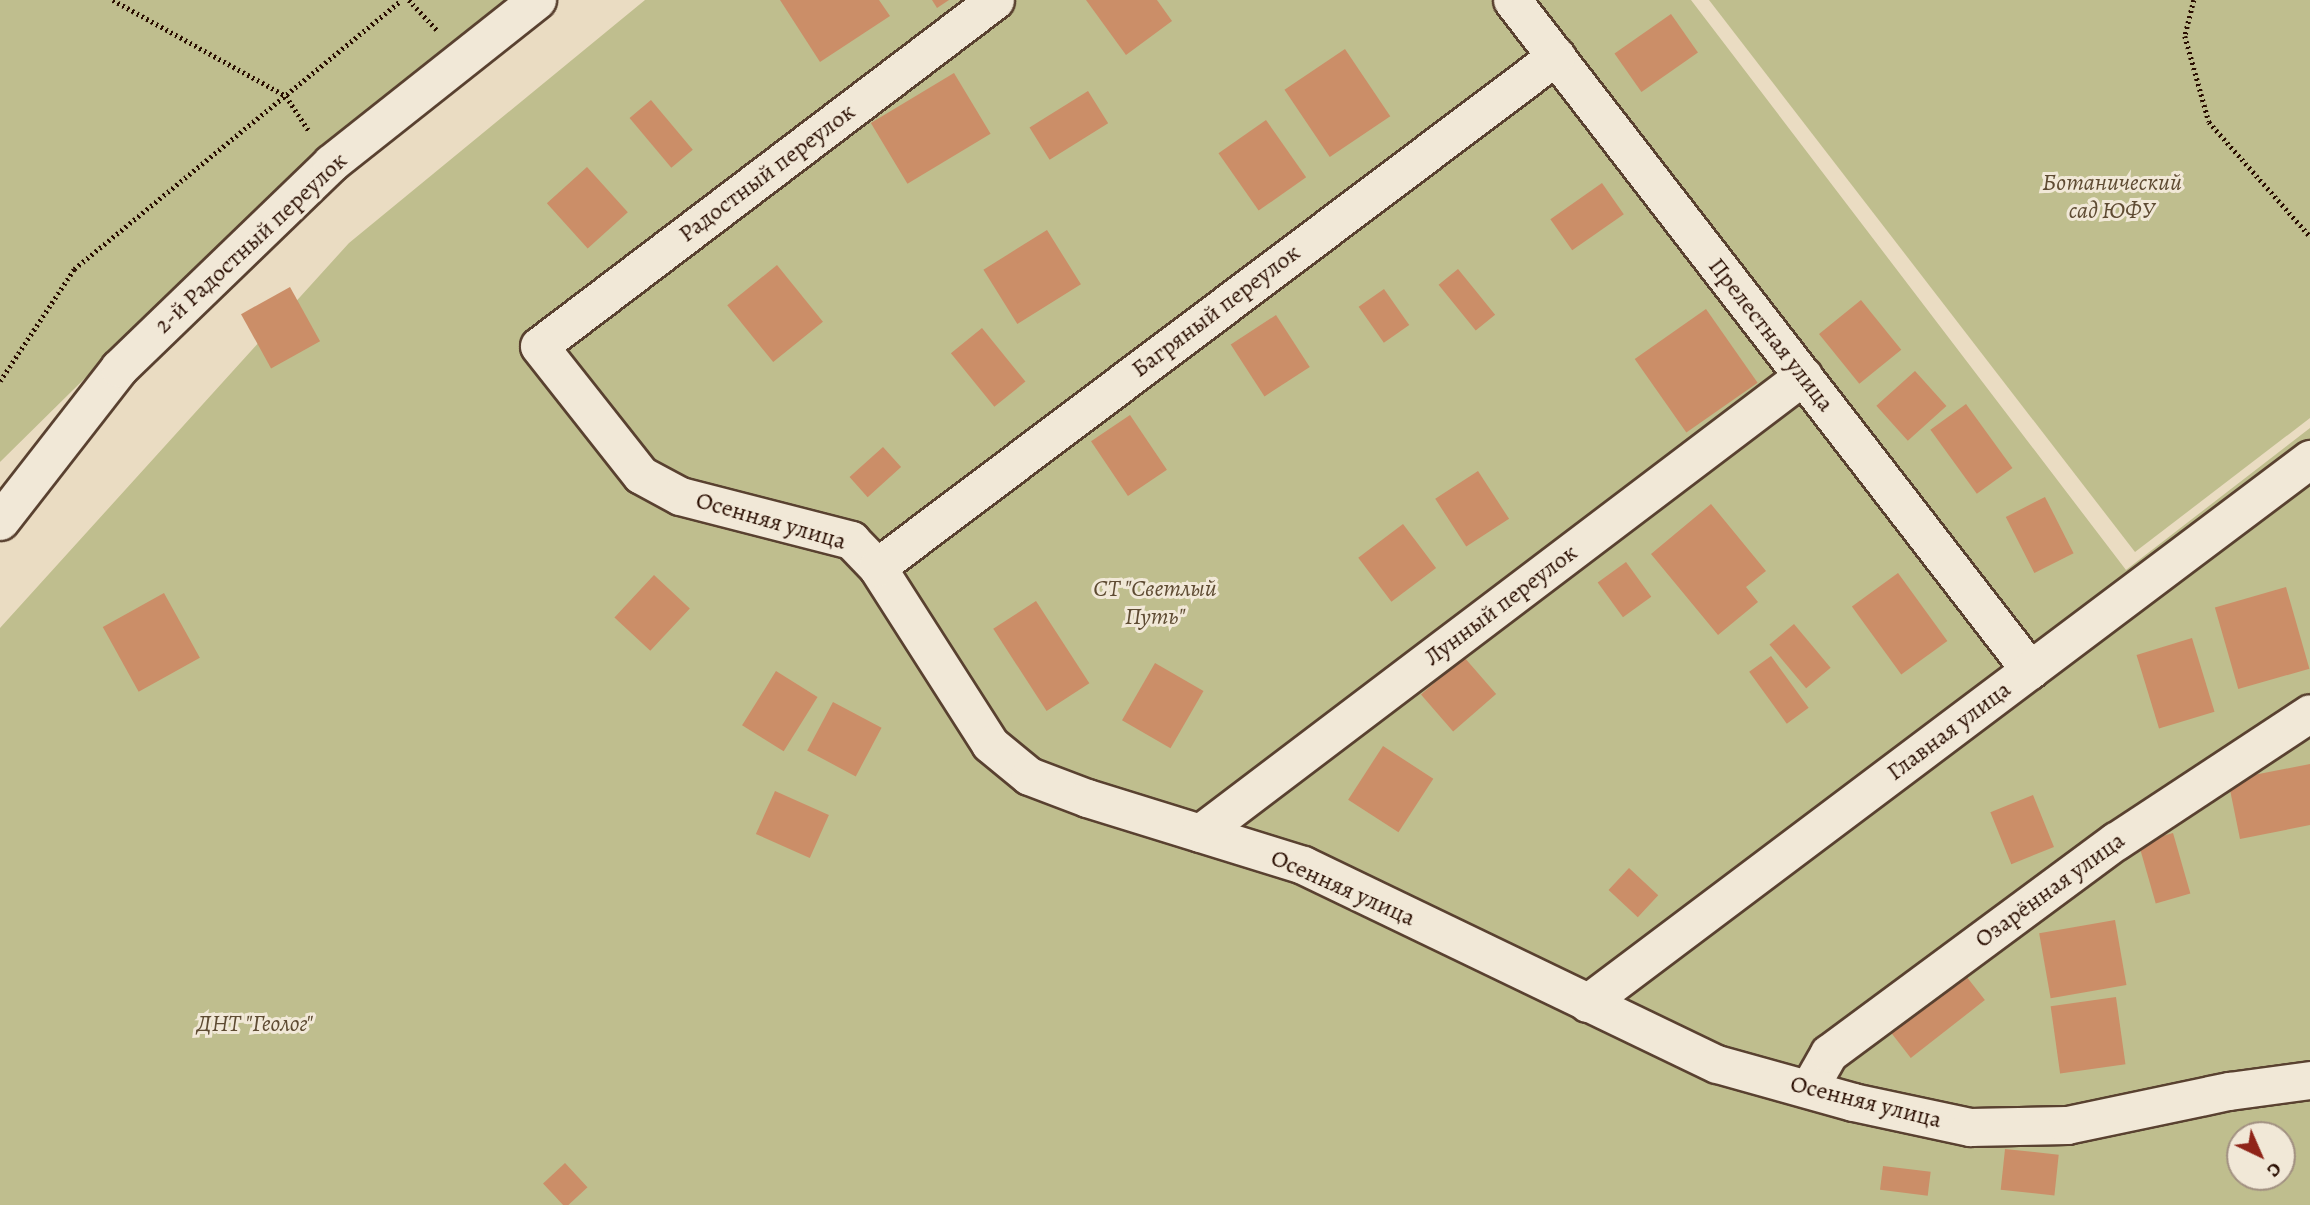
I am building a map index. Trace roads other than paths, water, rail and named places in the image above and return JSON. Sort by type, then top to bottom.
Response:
[{"type":"street","name":"2-й Радостный переулок","points":[[0,521],[119,368],[331,163],[537,0]]},
{"type":"street","name":"Радостный переулок","points":[[539,346],[995,0]]},
{"type":"street","name":"Прелестная улица","points":[[1512,0],[2030,670]]},
{"type":"street","name":"Багряный переулок","points":[[877,567],[1556,56]]},
{"type":"street","name":"Осенняя улица","points":[[539,346],[641,475],[680,496],[851,540],[877,567],[990,744],[1029,776],[1303,865],[1717,1064],[1970,1127],[2067,1125],[2229,1091],[2310,1080]]},
{"type":"street","name":"Лунный переулок","points":[[1200,833],[1803,376]]},
{"type":"street","name":"Главная улица","points":[[1587,1003],[2310,459]]},
{"type":"street","name":"Озарённая улица","points":[[1808,1088],[1829,1053],[2116,841],[2310,713]]},
{"type":"park label","name":"Ботанический сад ЮФУ","points":[[2112,197]]},
{"type":"park label","name":"СТ \"Светлый Путь\"","points":[[1155,603]]},
{"type":"park label","name":"ДНТ \"Геолог\"","points":[[255,1024]]}]
